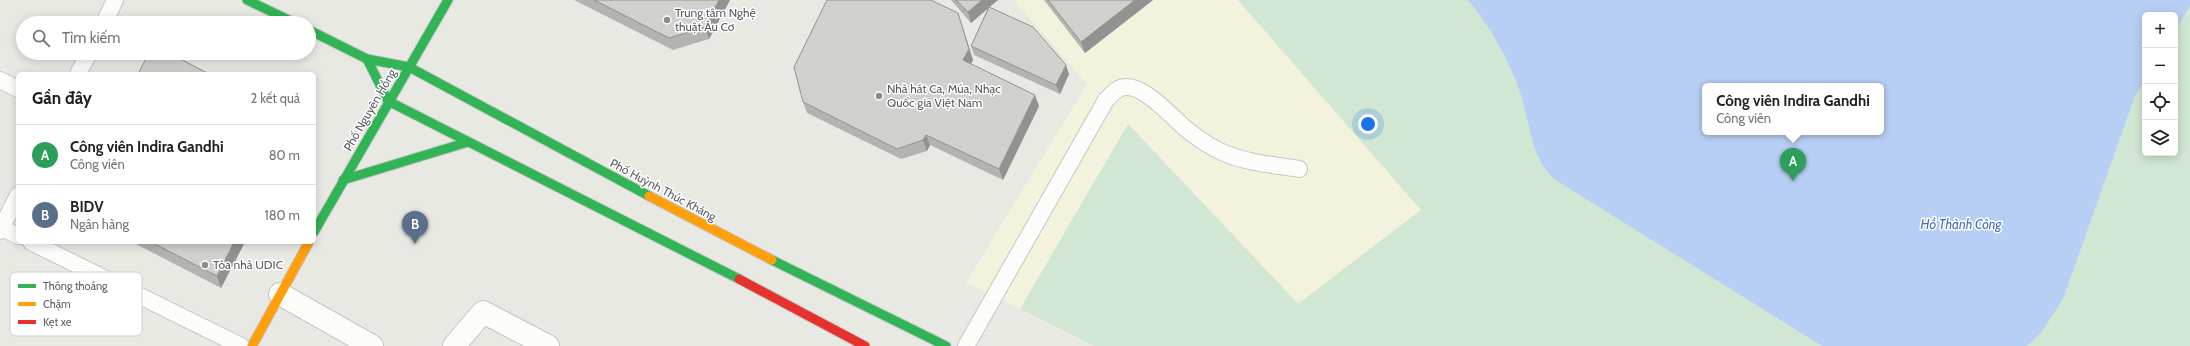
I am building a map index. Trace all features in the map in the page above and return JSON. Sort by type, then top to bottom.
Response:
[{"type":"main road","points":[[247,0],[280,16]]},
{"type":"main road","name":"Phố Nguyên Hồng","points":[[316,228],[388,101],[448,0]]},
{"type":"main road","name":"Phố Huỳnh Thúc Kháng","points":[[316,34],[367,59],[409,67],[724,236],[946,346]]},
{"type":"main road","points":[[367,59],[388,101],[710,264],[865,346]]},
{"type":"main road","points":[[343,180],[468,142]]},
{"type":"main road","points":[[252,346],[308,244]]},
{"type":"street","points":[[280,294],[372,346]]},
{"type":"street","points":[[454,346],[483,312],[548,346]]},
{"type":"lane","points":[[107,16],[115,0]]},
{"type":"lane","points":[[79,72],[85,60]]},
{"type":"lane","points":[[0,80],[16,88]]},
{"type":"lane","points":[[966,346],[1106,100],[1116,90],[1127,87],[1138,90],[1155,102],[1186,129],[1223,153],[1253,162],[1299,169]]},
{"type":"lane","points":[[16,199],[1,229],[16,235]]},
{"type":"lane","points":[[35,244],[92,272]]},
{"type":"lane","points":[[142,297],[241,346]]},
{"type":"shaded area","points":[[1014,0],[1238,0],[1421,210],[1299,304],[1128,124],[1020,309],[966,283],[1087,84]]},
{"type":"shaded area","points":[[1238,0],[2190,0],[2190,346],[1094,346],[1020,309],[1128,124],[1298,304],[1421,210]]},
{"type":"water","name":"Hồ Thành Công","points":[[1468,0],[2190,0],[2190,6],[2178,26],[2178,12],[2142,12],[2142,85],[2135,96],[2063,299],[2041,333],[2027,346],[1822,346],[1554,179],[1546,169],[1535,149],[1520,92],[1510,67],[1498,44]]},
{"type":"building","name":"Trung tâm Nghệ thuật Âu Cơ","points":[[594,0],[719,0],[705,27],[669,38]]},
{"type":"building","name":"Nhà hát Ca, Múa, Nhạc Quốc gia Việt Nam","points":[[827,0],[931,0],[958,13],[969,49],[963,60],[1035,95],[999,169],[926,135],[923,140],[897,149],[803,102],[794,67]]},
{"type":"building","points":[[956,0],[982,0],[968,12]]},
{"type":"building","points":[[1048,0],[1135,0],[1081,42]]},
{"type":"building","points":[[989,7],[1033,27],[1066,65],[1056,85],[971,46]]},
{"type":"building","points":[[145,60],[182,60],[205,72],[139,72]]},
{"type":"building","points":[[155,244],[233,244],[217,276]]},
{"type":"traffic: fast","points":[[247,0],[280,16]]},
{"type":"traffic: fast","points":[[316,229],[448,0]]},
{"type":"traffic: fast","points":[[316,34],[367,59],[409,67],[649,196]]},
{"type":"traffic: fast","points":[[367,59],[388,101],[739,279]]},
{"type":"traffic: fast","points":[[343,180],[468,142]]},
{"type":"traffic: fast","points":[[772,260],[946,346]]},
{"type":"traffic: slow","points":[[649,196],[772,260]]},
{"type":"traffic: slow","points":[[252,346],[308,244]]},
{"type":"traffic: jam","points":[[739,279],[865,346]]},
{"type":"place","name":"Trung tâm Nghệ thuật Âu Cơ","points":[[667,20]]},
{"type":"place","name":"Nhà hát Ca, Múa, Nhạc Quốc gia Việt Nam","points":[[879,96]]},
{"type":"place","name":"Công viên Indira Gandhi","points":[[1793,181]]},
{"type":"place","name":"BIDV","points":[[415,244]]},
{"type":"place","name":"Tòa nhà UDIC","points":[[205,265]]}]
